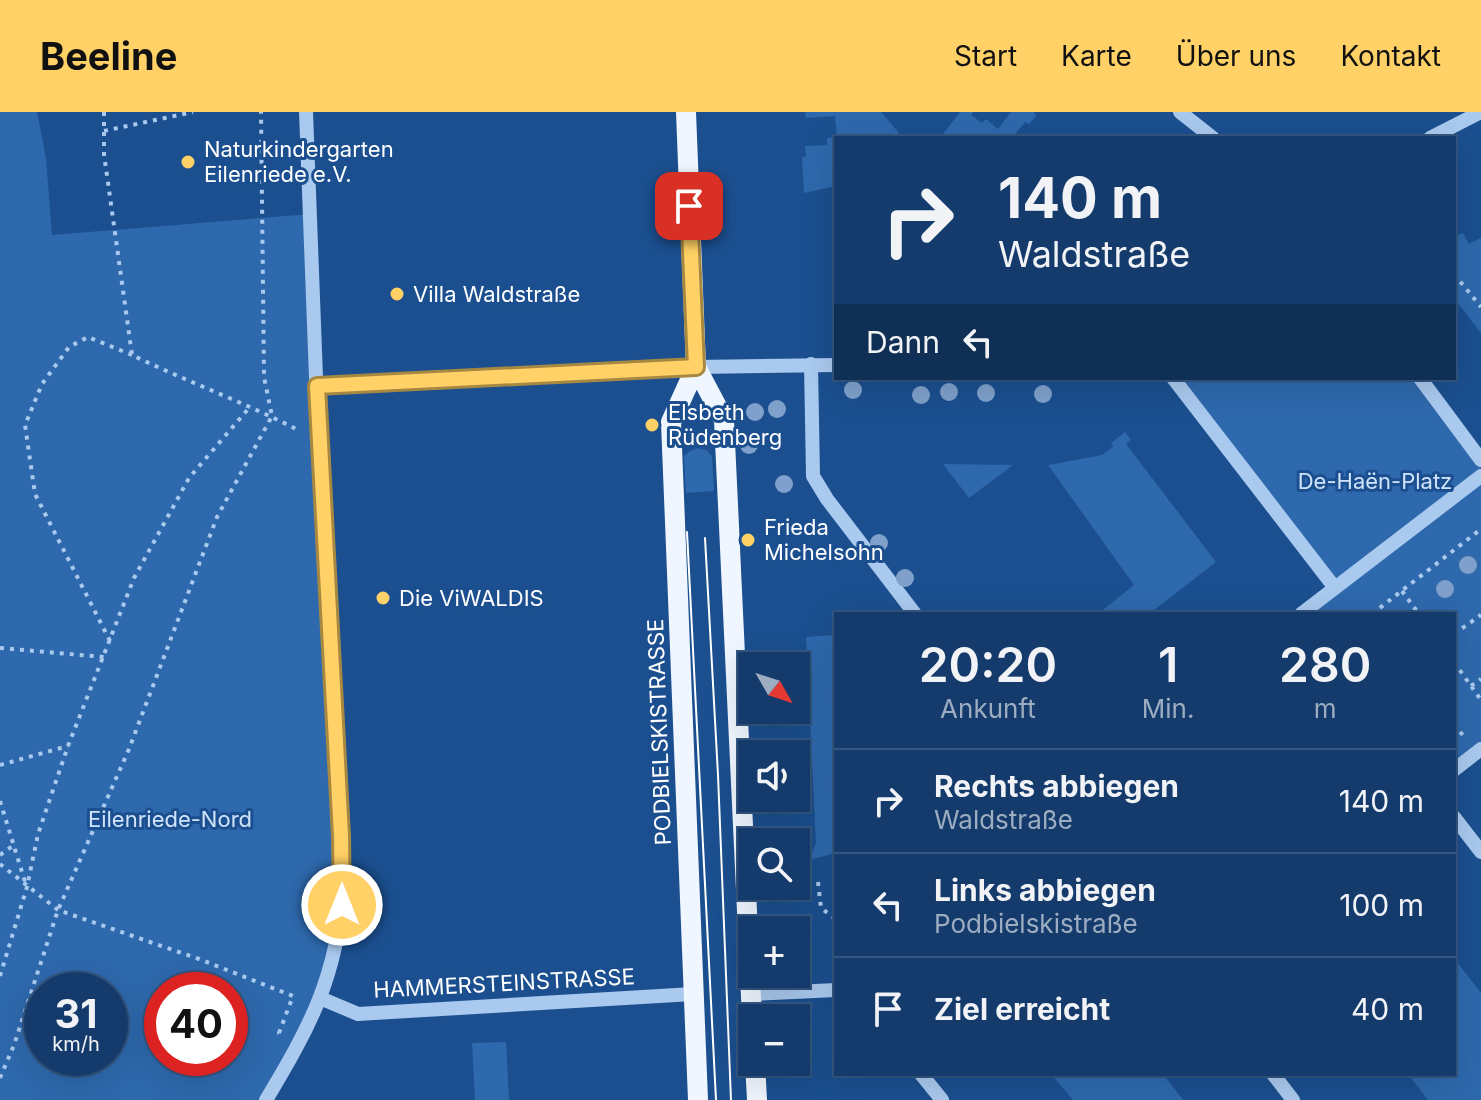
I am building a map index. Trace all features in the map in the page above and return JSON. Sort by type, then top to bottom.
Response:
[{"type":"main road","name":"PODBIELSKISTRASSE","points":[[686,112],[696,367],[724,420],[751,1004]]},
{"type":"main road","name":"PODBIELSKISTRASSE","points":[[696,367],[671,422],[698,1100]]},
{"type":"main road","points":[[756,1076],[757,1100]]},
{"type":"street","points":[[266,1100],[300,1043],[320,998],[335,956],[343,887],[318,431],[306,112]]},
{"type":"street","points":[[1180,112],[1210,136]]},
{"type":"street","points":[[1434,136],[1481,112]]},
{"type":"street","points":[[811,364],[813,476],[827,499],[913,612]]},
{"type":"street","points":[[317,386],[696,367],[834,365]]},
{"type":"street","points":[[1175,380],[1335,588]]},
{"type":"street","points":[[1421,380],[1481,460]]},
{"type":"street","points":[[1304,612],[1481,476]]},
{"type":"street","points":[[1456,768],[1481,749]]},
{"type":"street","points":[[1456,820],[1481,852]]},
{"type":"street","points":[[751,994],[834,990]]},
{"type":"street","name":"HAMMERSTEINSTRASSE","points":[[320,998],[358,1014],[693,994]]},
{"type":"street","points":[[923,1076],[942,1100]]},
{"type":"street","points":[[1275,1076],[1293,1100]]},
{"type":"path","points":[[104,112],[104,154],[132,355]]},
{"type":"path","points":[[104,131],[193,112]]},
{"type":"path","points":[[0,1078],[14,1045],[58,910],[129,749],[217,517],[272,416],[264,377],[261,112]]},
{"type":"path","points":[[1456,276],[1481,307]]},
{"type":"path","points":[[110,641],[35,494],[25,425],[42,384],[69,347],[88,337],[300,431],[318,431]]},
{"type":"path","points":[[0,976],[27,887],[38,834],[68,746],[134,578],[189,478],[249,408]]},
{"type":"path","points":[[1375,612],[1481,529]]},
{"type":"path","points":[[1402,591],[1416,612]]},
{"type":"path","points":[[1456,633],[1481,615]]},
{"type":"path","points":[[0,648],[104,657]]},
{"type":"path","points":[[1456,665],[1481,700]]},
{"type":"path","points":[[1471,686],[1481,679]]},
{"type":"path","points":[[0,765],[68,746]]},
{"type":"path","points":[[0,801],[27,887]]},
{"type":"path","points":[[0,855],[14,845]]},
{"type":"path","points":[[0,864],[58,910],[199,959],[293,996],[279,1033],[300,1043]]},
{"type":"path","points":[[818,882],[821,908],[833,917]]},
{"type":"green space","name":"Eilenriede-Nord","points":[[0,112],[37,112],[46,158],[52,235],[310,214],[341,836],[335,956],[266,1100],[0,1100]]},
{"type":"green space","points":[[805,112],[881,112],[899,133],[895,136],[837,136],[835,116],[806,118]]},
{"type":"green space","points":[[960,112],[973,112],[971,115],[982,123],[986,119],[998,129],[1011,112],[1034,112],[1036,116],[1029,124],[1025,122],[1014,136],[942,136]]},
{"type":"green space","points":[[834,137],[834,186],[804,193],[802,157],[806,156],[805,146],[827,145],[827,138]]},
{"type":"green space","points":[[1463,233],[1469,244],[1481,238],[1481,333],[1456,301],[1456,236]]},
{"type":"green space","name":"De-Haën-Platz","points":[[1175,380],[1421,380],[1481,460],[1481,749],[1456,768],[1456,612],[1304,612],[1334,588]]},
{"type":"green space","points":[[1125,432],[1131,440],[1126,444],[1216,562],[1152,612],[1100,612],[1134,585],[1048,465],[1102,455],[1113,447],[1111,443]]},
{"type":"green space","points":[[698,448],[712,456],[714,491],[686,493],[684,456]]},
{"type":"green space","points":[[943,464],[1013,465],[969,498]]},
{"type":"green space","points":[[834,635],[834,854],[810,860],[816,843],[810,652],[807,652],[806,637]]},
{"type":"green space","points":[[1456,961],[1481,993],[1481,1100],[1428,1100],[1410,1076],[1456,1076]]},
{"type":"green space","points":[[506,1042],[509,1100],[475,1100],[472,1043]]},
{"type":"green space","points":[[1053,1076],[1165,1076],[1183,1100],[1073,1100]]},
{"type":"tram line","points":[[687,532],[716,1100]]},
{"type":"tram line","points":[[705,538],[731,1100]]},
{"type":"place","name":"Naturkindergarten Eilenriede e.V.","points":[[188,162]]},
{"type":"place","name":"Villa Waldstraße","points":[[397,294]]},
{"type":"place","name":"Elsbeth Rüdenberg","points":[[652,425]]},
{"type":"place","name":"Frieda Michelsohn","points":[[748,540]]},
{"type":"place","name":"Die ViWALDIS","points":[[383,598]]},
{"type":"route","points":[[342,905],[317,386],[696,367],[689,206]]}]
